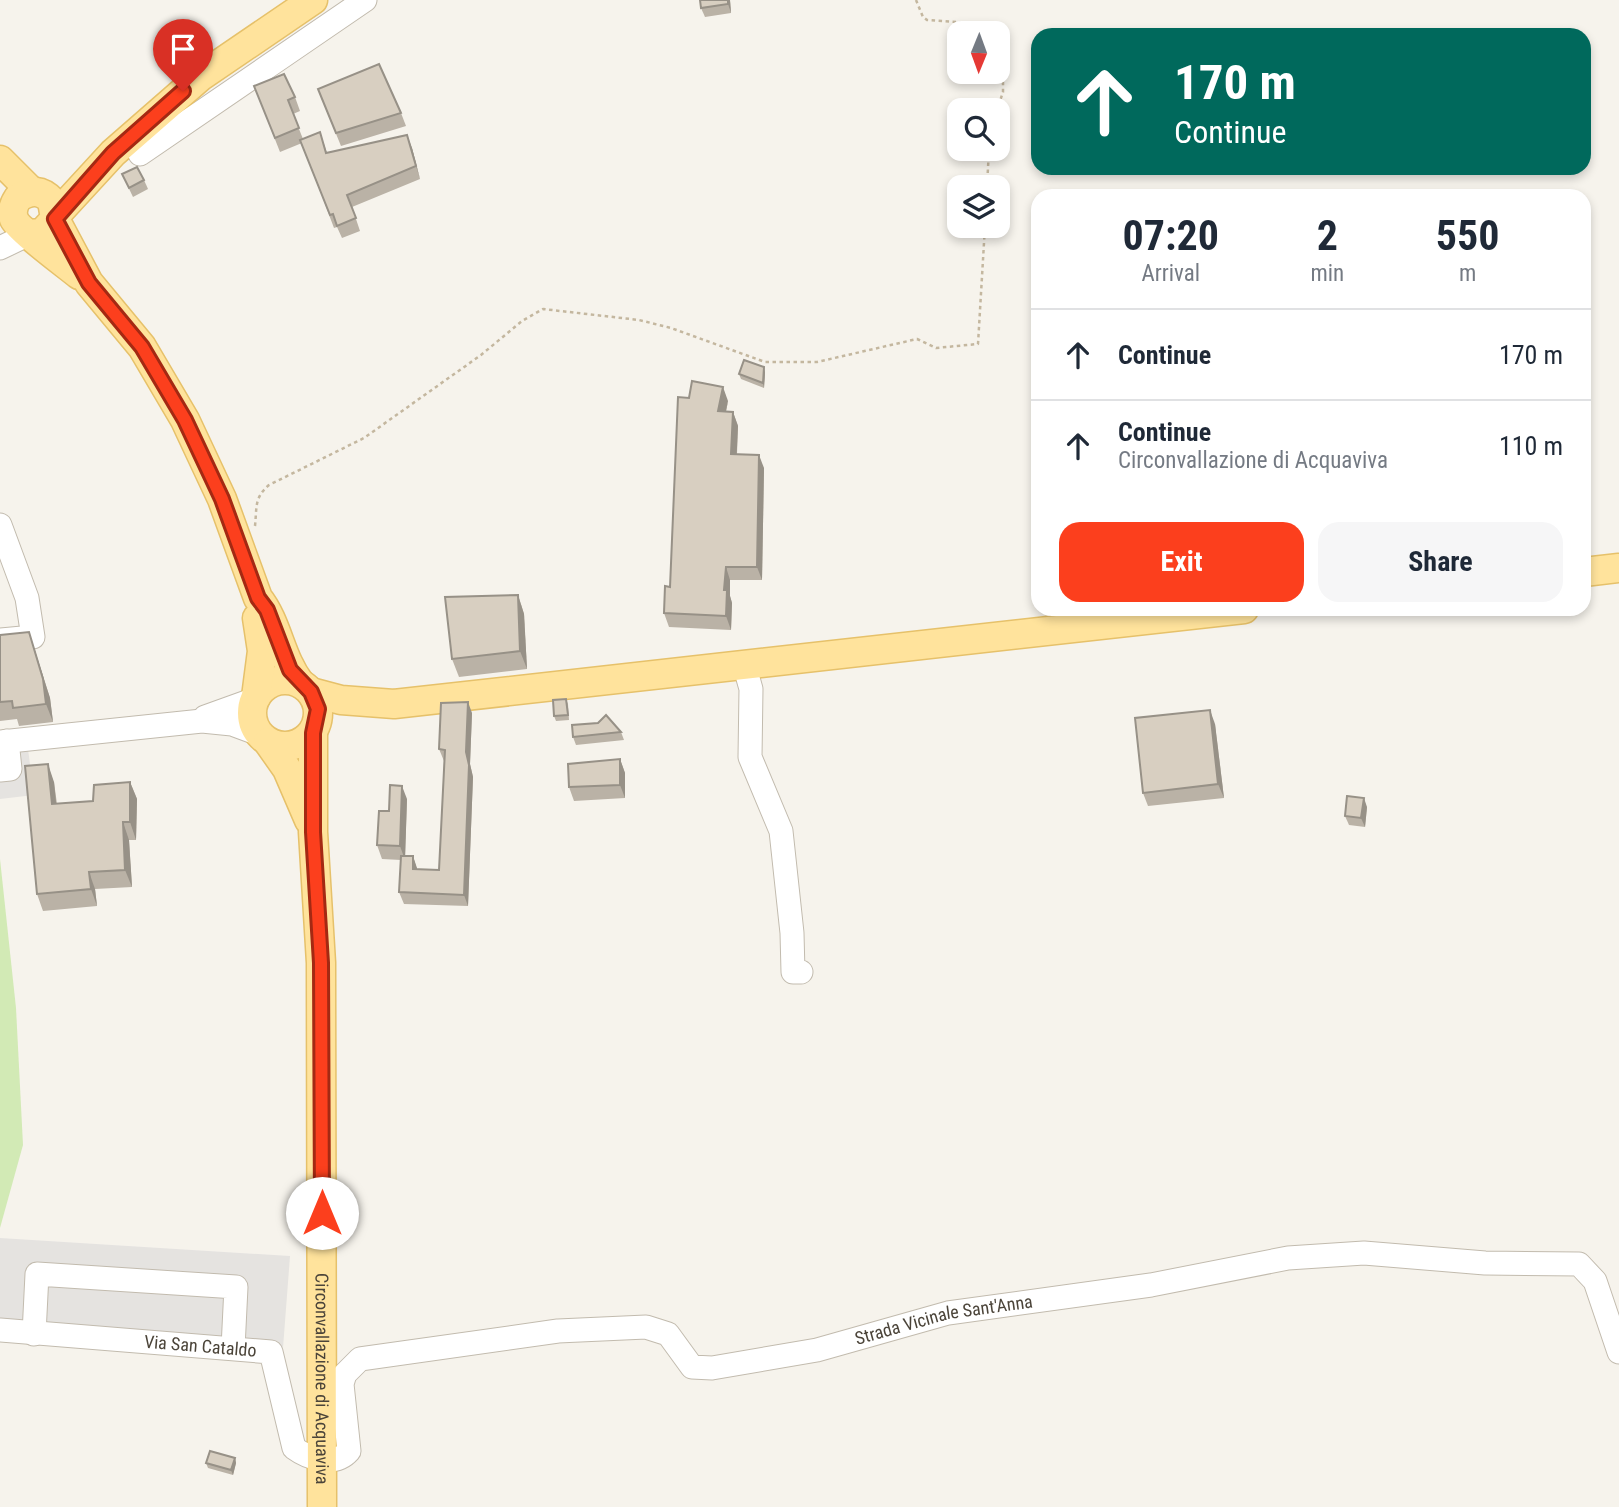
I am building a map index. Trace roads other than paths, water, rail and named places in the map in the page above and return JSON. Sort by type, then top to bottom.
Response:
[{"type":"main road","points":[[30,214],[126,154],[180,94],[313,0]]},
{"type":"main road","points":[[0,160],[30,214]]},
{"type":"main road","points":[[0,183],[30,214],[142,347],[185,420],[217,487],[258,598],[267,610],[290,670],[318,709],[314,730],[313,832]]},
{"type":"main road","points":[[1591,571],[1619,568]]},
{"type":"main road","points":[[258,598],[256,613],[262,651],[252,717],[263,738],[291,777],[313,832]]},
{"type":"main road","points":[[263,738],[277,746],[297,745],[314,730],[344,716],[394,704],[1180,616]]},
{"type":"main road","points":[[256,698],[275,681],[341,700],[394,704]]},
{"type":"main road","name":"Circonvallazione di Acquaviva","points":[[313,832],[321,963],[322,1507]]},
{"type":"street","points":[[126,154],[241,87],[365,0]]},
{"type":"street","points":[[222,62],[241,87]]},
{"type":"street","points":[[0,248],[30,214]]},
{"type":"street","points":[[0,525],[27,598],[33,637],[0,640]]},
{"type":"street","points":[[744,664],[751,689],[750,757],[781,831],[792,933],[793,972],[801,972]]},
{"type":"street","points":[[174,724],[222,713],[256,698]]},
{"type":"street","points":[[0,770],[10,769],[4,742],[216,722],[232,724],[263,738]]},
{"type":"street","name":"Strada Vicinale Sant'Anna","points":[[322,1460],[339,1458],[349,1451],[342,1384],[345,1374],[360,1359],[545,1332],[646,1327],[668,1334],[692,1367],[712,1368],[817,1350],[948,1313],[1151,1285],[1310,1256],[1364,1253],[1485,1263],[1579,1264],[1595,1280],[1619,1352]]},
{"type":"street","points":[[34,1334],[37,1274],[223,1286],[236,1287],[233,1348]]},
{"type":"street","name":"Via San Cataldo","points":[[0,1330],[271,1352],[294,1448],[306,1457],[322,1460]]}]
